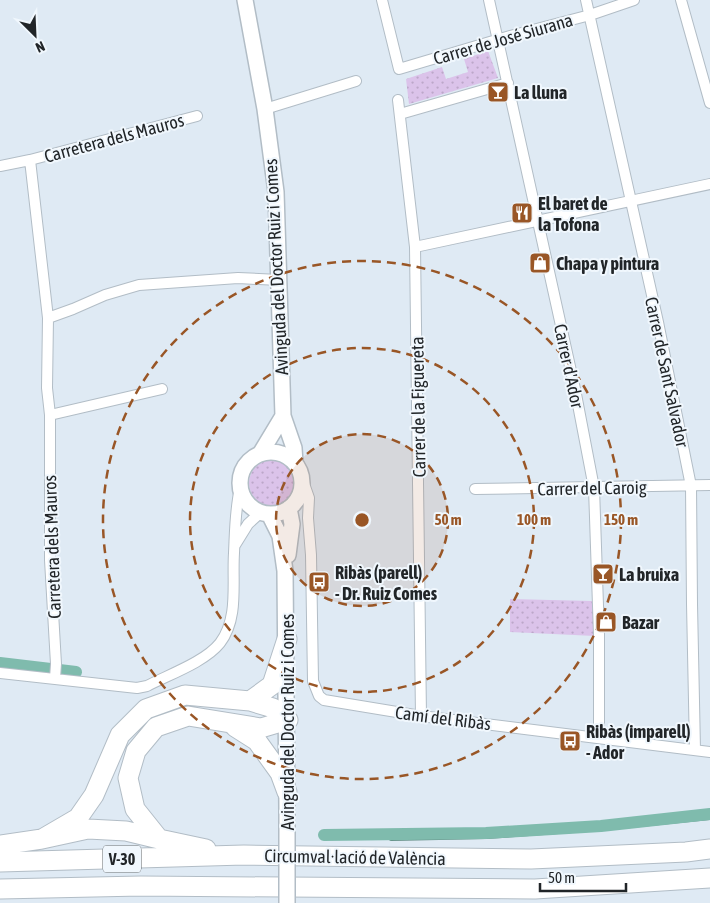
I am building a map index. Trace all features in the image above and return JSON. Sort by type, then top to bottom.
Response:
[{"type":"highway","points":[[250,701],[272,685],[287,639]]},
{"type":"highway","points":[[42,839],[78,818],[94,795],[120,735],[146,709],[185,695],[250,701],[273,708],[288,720]]},
{"type":"highway","points":[[159,839],[136,809],[128,778],[136,751],[156,727],[188,716],[261,728],[288,720]]},
{"type":"highway","points":[[228,722],[257,741],[280,773],[287,802]]},
{"type":"highway","points":[[0,845],[42,839],[88,829],[126,831],[193,847],[244,856]]},
{"type":"highway","name":"Circumval·lació de València","points":[[0,862],[244,856],[531,859],[686,852],[710,849]]},
{"type":"highway","name":"Circumval·lació de València","points":[[0,889],[141,886],[535,889],[710,878]]},
{"type":"street","name":"Avinguda del Doctor Ruiz i Comes","points":[[245,0],[265,109],[276,192],[283,416],[294,448],[295,463]]},
{"type":"street","name":"Carrer de José Siurana","points":[[382,0],[399,70],[497,40],[590,15],[634,0]]},
{"type":"street","name":"Carrer d'Ador","points":[[488,0],[508,83],[594,488],[599,625],[599,738]]},
{"type":"street","name":"Carrer de Sant Salvador","points":[[586,0],[658,322],[691,486],[695,750]]},
{"type":"street","points":[[681,0],[710,103]]},
{"type":"street","points":[[265,109],[356,80]]},
{"type":"street","points":[[400,114],[508,83]]},
{"type":"street","name":"Carrer de la Figuereta","points":[[398,100],[415,247],[422,630],[421,716]]},
{"type":"street","name":"Carretera dels Mauros","points":[[0,166],[30,160],[197,116]]},
{"type":"street","name":"Carretera dels Mauros","points":[[30,160],[48,318],[47,388],[50,415],[50,560],[56,664],[55,678]]},
{"type":"street","points":[[415,247],[710,184]]},
{"type":"street","points":[[48,318],[105,294],[138,285],[238,278],[279,280]]},
{"type":"street","points":[[50,415],[162,389]]},
{"type":"street","points":[[0,673],[137,688],[147,686],[203,657],[220,643],[229,624],[233,605],[234,546],[237,504],[242,472],[246,464],[260,454],[283,416]]},
{"type":"street","points":[[240,488],[247,503],[265,513],[280,513],[290,508],[300,494],[302,478],[295,463],[275,452],[260,454]]},
{"type":"street","name":"Camí del Ribàs","points":[[302,478],[309,498],[313,681],[319,696],[324,700],[421,716],[710,752]]},
{"type":"street","name":"Carrer del Caroig","points":[[474,489],[710,485]]},
{"type":"street","name":"Avinguda del Doctor Ruiz i Comes","points":[[285,571],[292,524],[290,508]]},
{"type":"street","name":"Camí del Ribàs","points":[[290,508],[305,534],[311,554]]},
{"type":"street","name":"Avinguda del Doctor Ruiz i Comes","points":[[265,513],[280,536],[285,571],[288,720],[287,903]]},
{"type":"street","points":[[234,546],[248,524],[265,513]]},
{"type":"street","points":[[288,554],[296,545],[304,545],[311,554]]},
{"type":"shaded area","points":[[488,51],[498,78],[409,104],[406,79],[442,67],[446,79],[468,72],[464,59]]},
{"type":"shaded area","points":[[272,460],[285,464],[291,470],[295,483],[291,496],[285,502],[272,506],[259,502],[253,496],[249,483],[253,470],[259,464]]},
{"type":"shaded area","points":[[510,599],[592,601],[595,636],[510,632]]},
{"type":"waterway","points":[[0,663],[76,672]]},
{"type":"waterway","points":[[324,835],[486,833],[601,826],[710,814]]},
{"type":"waterway","points":[[391,839],[487,837],[601,829],[710,818]]},
{"type":"place","name":"La lluna","points":[[498,92]]},
{"type":"place","name":"El baret de la Tofona","points":[[522,213]]},
{"type":"place","name":"Chapa y pintura","points":[[540,263]]},
{"type":"place","name":"La bruixa","points":[[603,574]]},
{"type":"place","name":"Ribàs (parell) - Dr. Ruiz Comes","points":[[319,582]]},
{"type":"place","name":"Bazar","points":[[606,622]]},
{"type":"place","name":"Ribàs (imparell) - Ador","points":[[570,741]]}]
